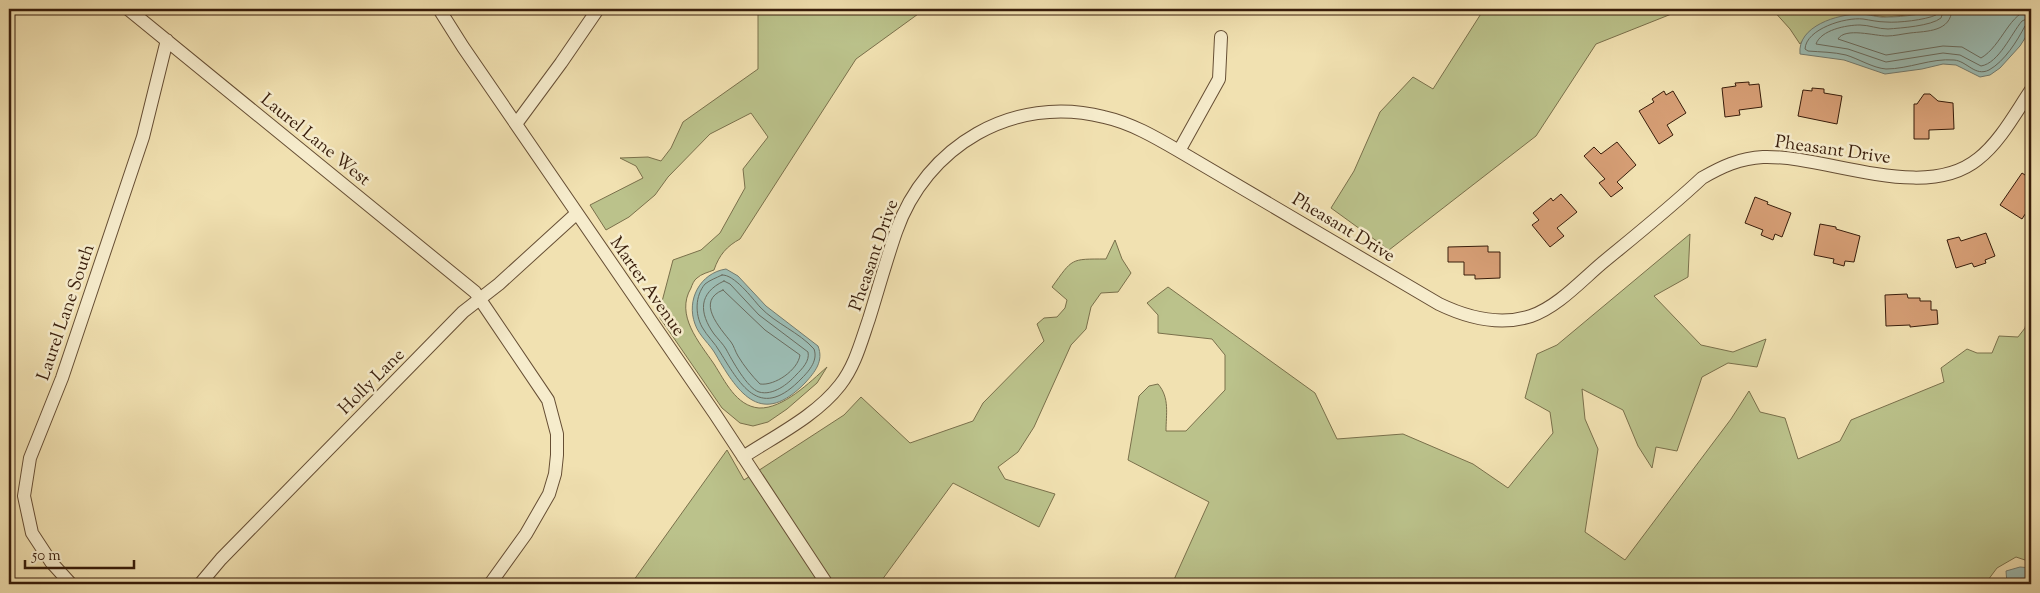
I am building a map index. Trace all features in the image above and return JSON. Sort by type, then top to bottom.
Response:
[{"type":"street","name":"Laurel Lane West","points":[[128,9],[475,292],[548,400],[557,434],[558,455],[549,494],[539,514],[490,584]]},
{"type":"street","name":"Marter Avenue","points":[[439,9],[743,456],[827,584]]},
{"type":"street","points":[[516,124],[562,63],[598,9]]},
{"type":"street","points":[[1179,151],[1219,79],[1221,37]]},
{"type":"street","name":"Laurel Lane South","points":[[71,584],[51,562],[32,533],[24,496],[30,458],[62,378],[143,137],[167,40]]},
{"type":"street","name":"Pheasant Drive","points":[[743,456],[804,417],[830,396],[841,384],[860,348],[896,232],[908,205],[918,189],[936,166],[964,141],[1013,118],[1048,112],[1075,113],[1103,116],[1140,129],[1439,304],[1457,313],[1475,318],[1514,320],[1532,315],[1567,292],[1702,178],[1722,167],[1741,160],[1762,157],[1804,161],[1909,178],[1948,175],[1965,168],[1980,158],[2004,130],[2031,90]]},
{"type":"street","name":"Holly Lane","points":[[200,584],[221,559],[456,319],[577,213]]},
{"type":"green space","points":[[761,9],[925,9],[856,59],[740,239],[724,252],[714,270],[703,274],[692,285],[687,298],[686,308],[691,328],[727,385],[744,403],[759,408],[777,404],[796,394],[827,367],[817,383],[787,409],[768,422],[753,426],[740,423],[722,408],[660,318],[660,309],[673,260],[701,250],[720,233],[745,188],[743,169],[768,137],[751,113],[710,134],[668,177],[655,195],[629,217],[606,230],[590,205],[643,178],[636,166],[620,158],[648,157],[661,161],[671,148],[683,122],[758,69],[758,14]]},
{"type":"green space","points":[[1484,9],[1684,9],[1596,44],[1536,136],[1389,250],[1331,208],[1354,171],[1380,112],[1413,77],[1433,89]]},
{"type":"green space","points":[[1772,9],[1940,9],[1927,13],[1887,17],[1862,14],[1810,31],[1800,44],[1790,29]]},
{"type":"green space","points":[[1690,234],[1688,277],[1654,296],[1701,345],[1733,352],[1766,339],[1757,367],[1728,363],[1702,377],[1677,451],[1656,447],[1652,468],[1638,446],[1623,410],[1582,389],[1585,419],[1598,449],[1585,532],[1625,560],[1731,419],[1749,391],[1760,412],[1785,418],[1798,459],[1840,441],[1851,420],[1944,382],[1941,368],[1967,349],[1977,353],[1992,353],[1999,336],[2018,337],[2025,328],[2029,310],[2031,311],[2031,562],[2016,557],[1997,568],[1985,584],[1172,584],[1209,502],[1128,460],[1139,396],[1149,386],[1158,384],[1166,401],[1166,431],[1186,431],[1225,390],[1225,355],[1212,339],[1158,333],[1158,315],[1147,303],[1168,287],[1315,393],[1337,439],[1403,434],[1473,464],[1508,488],[1553,433],[1550,412],[1525,398],[1537,354],[1557,345]]},
{"type":"green space","points":[[1115,240],[1122,259],[1131,273],[1118,292],[1101,293],[1091,307],[1086,329],[1071,345],[1034,427],[1018,452],[998,467],[1005,479],[1055,494],[1039,527],[953,483],[879,584],[631,584],[727,450],[744,480],[844,415],[861,397],[910,443],[973,421],[983,403],[1044,341],[1037,324],[1044,318],[1057,317],[1065,308],[1067,300],[1052,287],[1064,270],[1073,262],[1079,260],[1106,259]]},
{"type":"water","points":[[1940,9],[2031,9],[2031,23],[2027,35],[2020,46],[2000,68],[1990,75],[1980,77],[1956,65],[1943,64],[1885,74],[1844,60],[1800,54],[1801,44],[1805,36],[1821,23],[1831,19],[1860,14],[1880,17],[1900,16],[1921,14]]},
{"type":"water","points":[[726,269],[738,276],[766,306],[818,346],[820,351],[818,366],[812,375],[790,396],[776,403],[764,404],[753,401],[743,393],[695,324],[692,306],[697,289],[709,276]]},
{"type":"water","points":[[2020,567],[2031,568],[2031,584],[2007,584],[2006,571]]},
{"type":"building","points":[[1749,82],[1749,85],[1759,84],[1762,107],[1739,110],[1740,115],[1725,117],[1722,88],[1736,86],[1735,83]]},
{"type":"building","points":[[1812,88],[1824,89],[1824,93],[1842,96],[1837,124],[1798,116],[1803,90],[1812,91]]},
{"type":"building","points":[[1664,91],[1666,95],[1673,91],[1686,113],[1667,125],[1673,135],[1659,144],[1639,111],[1654,102],[1652,99]]},
{"type":"building","points":[[1924,94],[1930,94],[1938,101],[1953,103],[1954,129],[1929,130],[1929,139],[1914,139],[1914,104],[1917,104]]},
{"type":"building","points":[[1617,142],[1636,165],[1617,182],[1623,188],[1611,197],[1599,183],[1605,179],[1584,156],[1594,147],[1601,154]]},
{"type":"building","points":[[2022,173],[2031,179],[2031,205],[2022,219],[2000,205]]},
{"type":"building","points":[[1561,194],[1577,212],[1557,228],[1564,236],[1550,247],[1532,225],[1539,220],[1533,213],[1551,198],[1553,201]]},
{"type":"building","points":[[1755,197],[1768,202],[1767,204],[1791,213],[1782,237],[1775,234],[1773,240],[1761,235],[1763,230],[1745,223]]},
{"type":"building","points":[[1820,224],[1836,227],[1836,229],[1860,236],[1854,262],[1845,261],[1844,266],[1833,263],[1834,259],[1814,255]]},
{"type":"building","points":[[1986,233],[1995,256],[1985,260],[1986,263],[1974,267],[1972,263],[1956,268],[1947,240],[1959,237],[1961,241]]},
{"type":"building","points":[[1488,246],[1488,252],[1500,252],[1500,278],[1475,279],[1475,275],[1464,275],[1464,262],[1448,262],[1448,247]]},
{"type":"building","points":[[1907,294],[1908,298],[1920,298],[1920,301],[1931,301],[1931,310],[1937,310],[1938,324],[1910,327],[1910,325],[1886,326],[1885,295]]}]
